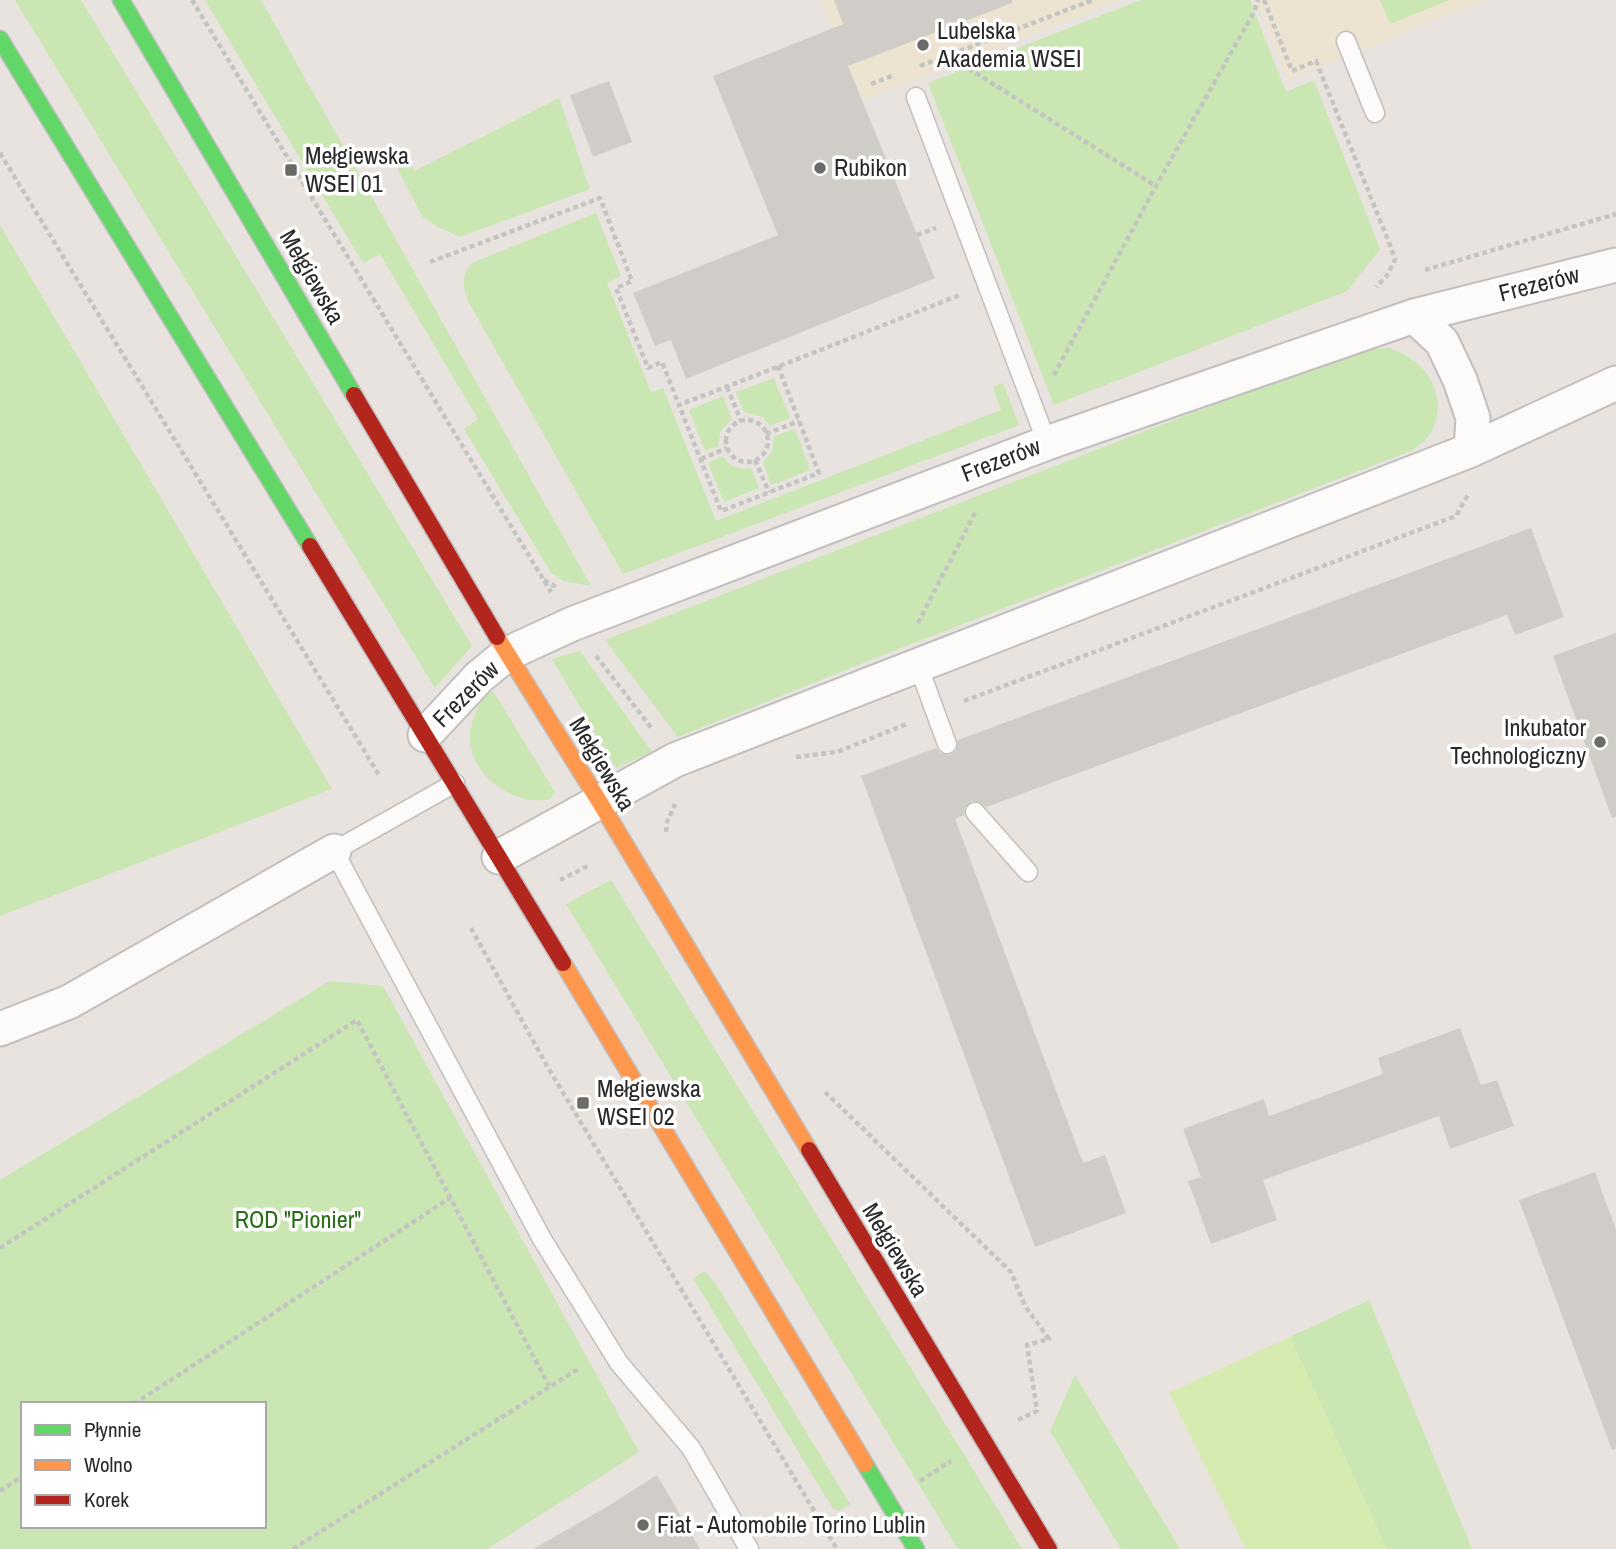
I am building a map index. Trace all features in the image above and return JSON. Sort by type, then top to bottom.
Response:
[{"type":"main road","name":"Mełgiewska","points":[[132,9],[507,654],[599,801],[1049,1549]]},
{"type":"main road","points":[[0,39],[455,783],[916,1549]]},
{"type":"street","name":"Frezerów","points":[[425,735],[479,677],[507,654],[572,624],[1047,443],[1414,316],[1616,265]]},
{"type":"street","points":[[1414,316],[1442,342],[1460,380],[1473,418],[1471,450]]},
{"type":"street","points":[[499,857],[676,760],[915,649],[1471,450],[1616,383]]},
{"type":"street","points":[[0,1029],[69,1002],[334,850]]},
{"type":"lane","points":[[1346,40],[1376,113]]},
{"type":"lane","points":[[916,97],[1047,443]]},
{"type":"lane","points":[[915,649],[947,744]]},
{"type":"lane","points":[[455,783],[334,850],[542,1239],[619,1363],[691,1448],[749,1549]]},
{"type":"lane","points":[[975,811],[1028,872]]},
{"type":"path","points":[[192,0],[553,596]]},
{"type":"path","points":[[909,70],[1093,0]]},
{"type":"path","points":[[1054,376],[1254,12],[1258,0]]},
{"type":"path","points":[[1264,0],[1292,71],[1316,61],[1390,245],[1395,260],[1386,277],[1368,295]]},
{"type":"path","points":[[947,55],[1156,186]]},
{"type":"path","points":[[871,85],[897,75]]},
{"type":"path","points":[[0,153],[379,775]]},
{"type":"path","points":[[430,262],[600,198],[632,281],[616,288],[648,368],[662,362],[721,511],[819,473],[778,366]]},
{"type":"path","points":[[1417,273],[1616,214]]},
{"type":"path","points":[[679,405],[972,290]]},
{"type":"path","points":[[727,387],[741,421]]},
{"type":"path","points":[[741,421],[755,422],[766,434],[765,451],[755,460],[742,462],[727,448],[730,429],[741,421]]},
{"type":"path","points":[[766,434],[799,421]]},
{"type":"path","points":[[701,459],[727,448]]},
{"type":"path","points":[[755,460],[769,492]]},
{"type":"path","points":[[783,758],[837,752],[936,712],[1456,516],[1469,492]]},
{"type":"path","points":[[915,649],[980,503]]},
{"type":"path","points":[[590,647],[657,735]]},
{"type":"path","points":[[553,884],[600,860]]},
{"type":"path","points":[[471,928],[547,1066],[836,1549]]},
{"type":"path","points":[[0,1248],[357,1020],[549,1386]]},
{"type":"path","points":[[822,1089],[1011,1272],[1025,1306],[1049,1339],[1027,1346],[1037,1411],[1017,1420]]},
{"type":"path","points":[[137,1402],[450,1198]]},
{"type":"path","points":[[293,1549],[578,1369]]},
{"type":"path","points":[[0,1491],[21,1477]]},
{"type":"shaded area","name":"Lubelska Akademia WSEI","points":[[821,0],[1121,0],[863,100]]},
{"type":"shaded area","points":[[1256,0],[1485,0],[1288,80]]},
{"type":"green space","points":[[15,0],[81,0],[472,646],[435,688]]},
{"type":"green space","points":[[205,0],[261,0],[591,586],[564,581],[552,574],[464,429],[478,419],[380,254],[363,263]]},
{"type":"green space","points":[[1141,0],[1250,0],[1286,92],[1314,80],[1380,249],[1347,291],[1054,405],[928,83]]},
{"type":"green space","points":[[1380,0],[1449,0],[1390,24]]},
{"type":"green space","points":[[559,98],[590,189],[460,237],[422,216],[393,160],[393,155],[401,149],[415,171]]},
{"type":"green space","points":[[596,213],[621,276],[607,283],[651,392],[663,388],[716,521],[1001,410],[993,387],[1003,383],[1019,425],[623,574],[468,301],[464,285],[465,275],[474,262]]},
{"type":"green space","points":[[0,225],[332,789],[0,916]]},
{"type":"green space","points":[[1388,348],[1402,353],[1424,370],[1436,395],[1438,408],[1435,422],[1429,436],[1413,450],[678,737],[605,640],[1355,350]]},
{"type":"green space","points":[[774,378],[790,418],[770,426],[763,417],[744,412],[736,392]]},
{"type":"green space","points":[[723,396],[732,419],[721,430],[718,446],[705,451],[689,410]]},
{"type":"green space","points":[[795,429],[810,470],[771,485],[763,462],[772,452],[774,436]]},
{"type":"green space","points":[[723,456],[735,467],[751,468],[759,488],[724,502],[708,463]]},
{"type":"green space","points":[[580,651],[652,752],[616,768],[552,659]]},
{"type":"green space","points":[[493,691],[555,792],[550,799],[522,798],[509,793],[485,775],[477,763],[471,750],[471,726],[482,699]]},
{"type":"green space","points":[[611,880],[1022,1549],[958,1549],[566,904]]},
{"type":"green space","name":"ROD \"Pionier\"","points":[[330,981],[383,986],[639,1452],[487,1549],[0,1549],[0,1180]]},
{"type":"green space","points":[[705,1271],[716,1284],[850,1504],[840,1511],[833,1509],[693,1278]]},
{"type":"green space","points":[[1369,1300],[1472,1549],[1387,1549],[1290,1337]]},
{"type":"green space","points":[[1290,1337],[1387,1549],[1246,1549],[1169,1393]]},
{"type":"green space","points":[[1075,1375],[1180,1549],[1121,1549],[1050,1431]]},
{"type":"building","name":"Rubikon","points":[[834,0],[1012,0],[1012,3],[848,66],[935,278],[686,379],[671,340],[655,346],[633,293],[778,235],[713,76],[843,24]]},
{"type":"building","points":[[609,81],[632,142],[593,157],[570,95]]},
{"type":"building","points":[[1531,528],[1564,617],[1515,635],[1507,615],[986,807],[972,801],[965,808],[964,815],[955,819],[1083,1163],[1105,1155],[1126,1213],[1035,1247],[861,776],[936,748],[940,753],[950,755],[956,751],[958,740]]},
{"type":"building","name":"Inkubator Technologiczny","points":[[1616,633],[1616,817],[1612,818],[1553,656]]},
{"type":"building","points":[[1460,1028],[1481,1085],[1497,1080],[1514,1126],[1450,1149],[1439,1116],[1263,1180],[1277,1220],[1211,1244],[1188,1181],[1201,1177],[1183,1129],[1264,1099],[1269,1116],[1383,1074],[1378,1058]]},
{"type":"building","points":[[1595,1172],[1616,1230],[1616,1449],[1612,1450],[1519,1200]]},
{"type":"building","points":[[657,1475],[700,1549],[533,1549],[605,1508]]},
{"type":"traffic: fast","points":[[121,0],[354,395]]},
{"type":"traffic: fast","points":[[0,39],[310,546]]},
{"type":"traffic: fast","points":[[865,1464],[916,1549]]},
{"type":"traffic: slow","points":[[497,637],[809,1150]]},
{"type":"traffic: slow","points":[[563,963],[865,1464]]},
{"type":"traffic: jam","points":[[354,395],[497,637]]},
{"type":"traffic: jam","points":[[310,546],[563,963]]},
{"type":"traffic: jam","points":[[809,1150],[1049,1549]]},
{"type":"place","name":"Lubelska Akademia WSEI","points":[[923,45]]},
{"type":"place","name":"Rubikon","points":[[820,168]]},
{"type":"place","name":"Mełgiewska WSEI 01","points":[[291,170]]},
{"type":"place","name":"Inkubator Technologiczny","points":[[1600,742]]},
{"type":"place","name":"Mełgiewska WSEI 02","points":[[583,1103]]},
{"type":"place","name":"Fiat - Automobile Torino Lublin","points":[[643,1525]]}]
